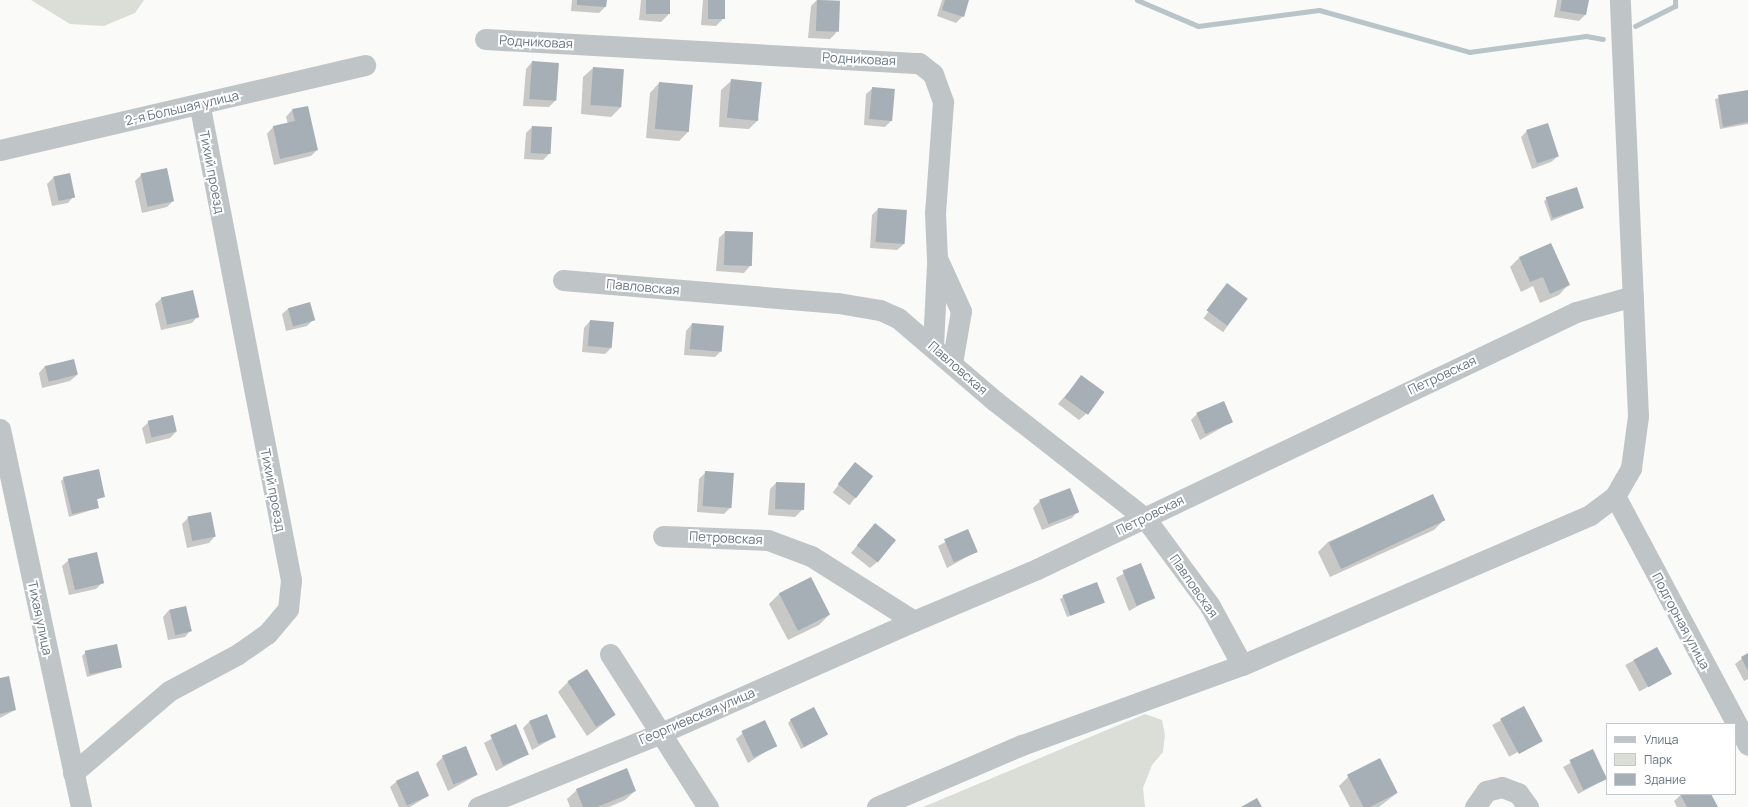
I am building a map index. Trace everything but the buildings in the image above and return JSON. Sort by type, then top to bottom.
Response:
[{"type":"street","points":[[877,807],[1022,745],[1242,665],[1590,515],[1615,496],[1631,468],[1638,416],[1620,0]]},
{"type":"street","name":"Родниковая","points":[[485,39],[919,63],[933,74],[943,102],[935,213],[937,258],[961,311],[952,363]]},
{"type":"street","name":"2-я Большая улица","points":[[0,150],[364,65]]},
{"type":"street","name":"Тихий проезд","points":[[73,773],[169,691],[238,654],[267,634],[288,609],[291,580],[199,104]]},
{"type":"street","points":[[933,346],[937,258]]},
{"type":"street","name":"Павловская","points":[[564,280],[838,303],[880,310],[898,318],[1145,518],[1210,606],[1242,665]]},
{"type":"street","name":"Петровская","points":[[663,536],[768,540],[811,556],[914,621],[1145,518],[1576,312],[1633,296]]},
{"type":"street","name":"Тихая улица","points":[[0,429],[81,807]]},
{"type":"street","name":"Подгорная улица","points":[[1615,496],[1748,745]]},
{"type":"street","name":"Георгиевская улица","points":[[478,807],[661,733],[914,621]]},
{"type":"street","points":[[610,654],[708,807]]},
{"type":"street","points":[[1475,807],[1486,791],[1502,787],[1518,793],[1528,807]]},
{"type":"green space","points":[[31,0],[144,0],[135,13],[104,26],[70,24]]},
{"type":"green space","points":[[1145,714],[1162,720],[1165,735],[1163,752],[1152,765],[1143,788],[1145,807],[923,807]]},
{"type":"waterway","points":[[1137,0],[1198,26],[1319,10],[1469,52],[1586,36],[1603,39]]},
{"type":"waterway","points":[[1635,26],[1675,6],[1675,0]]}]
